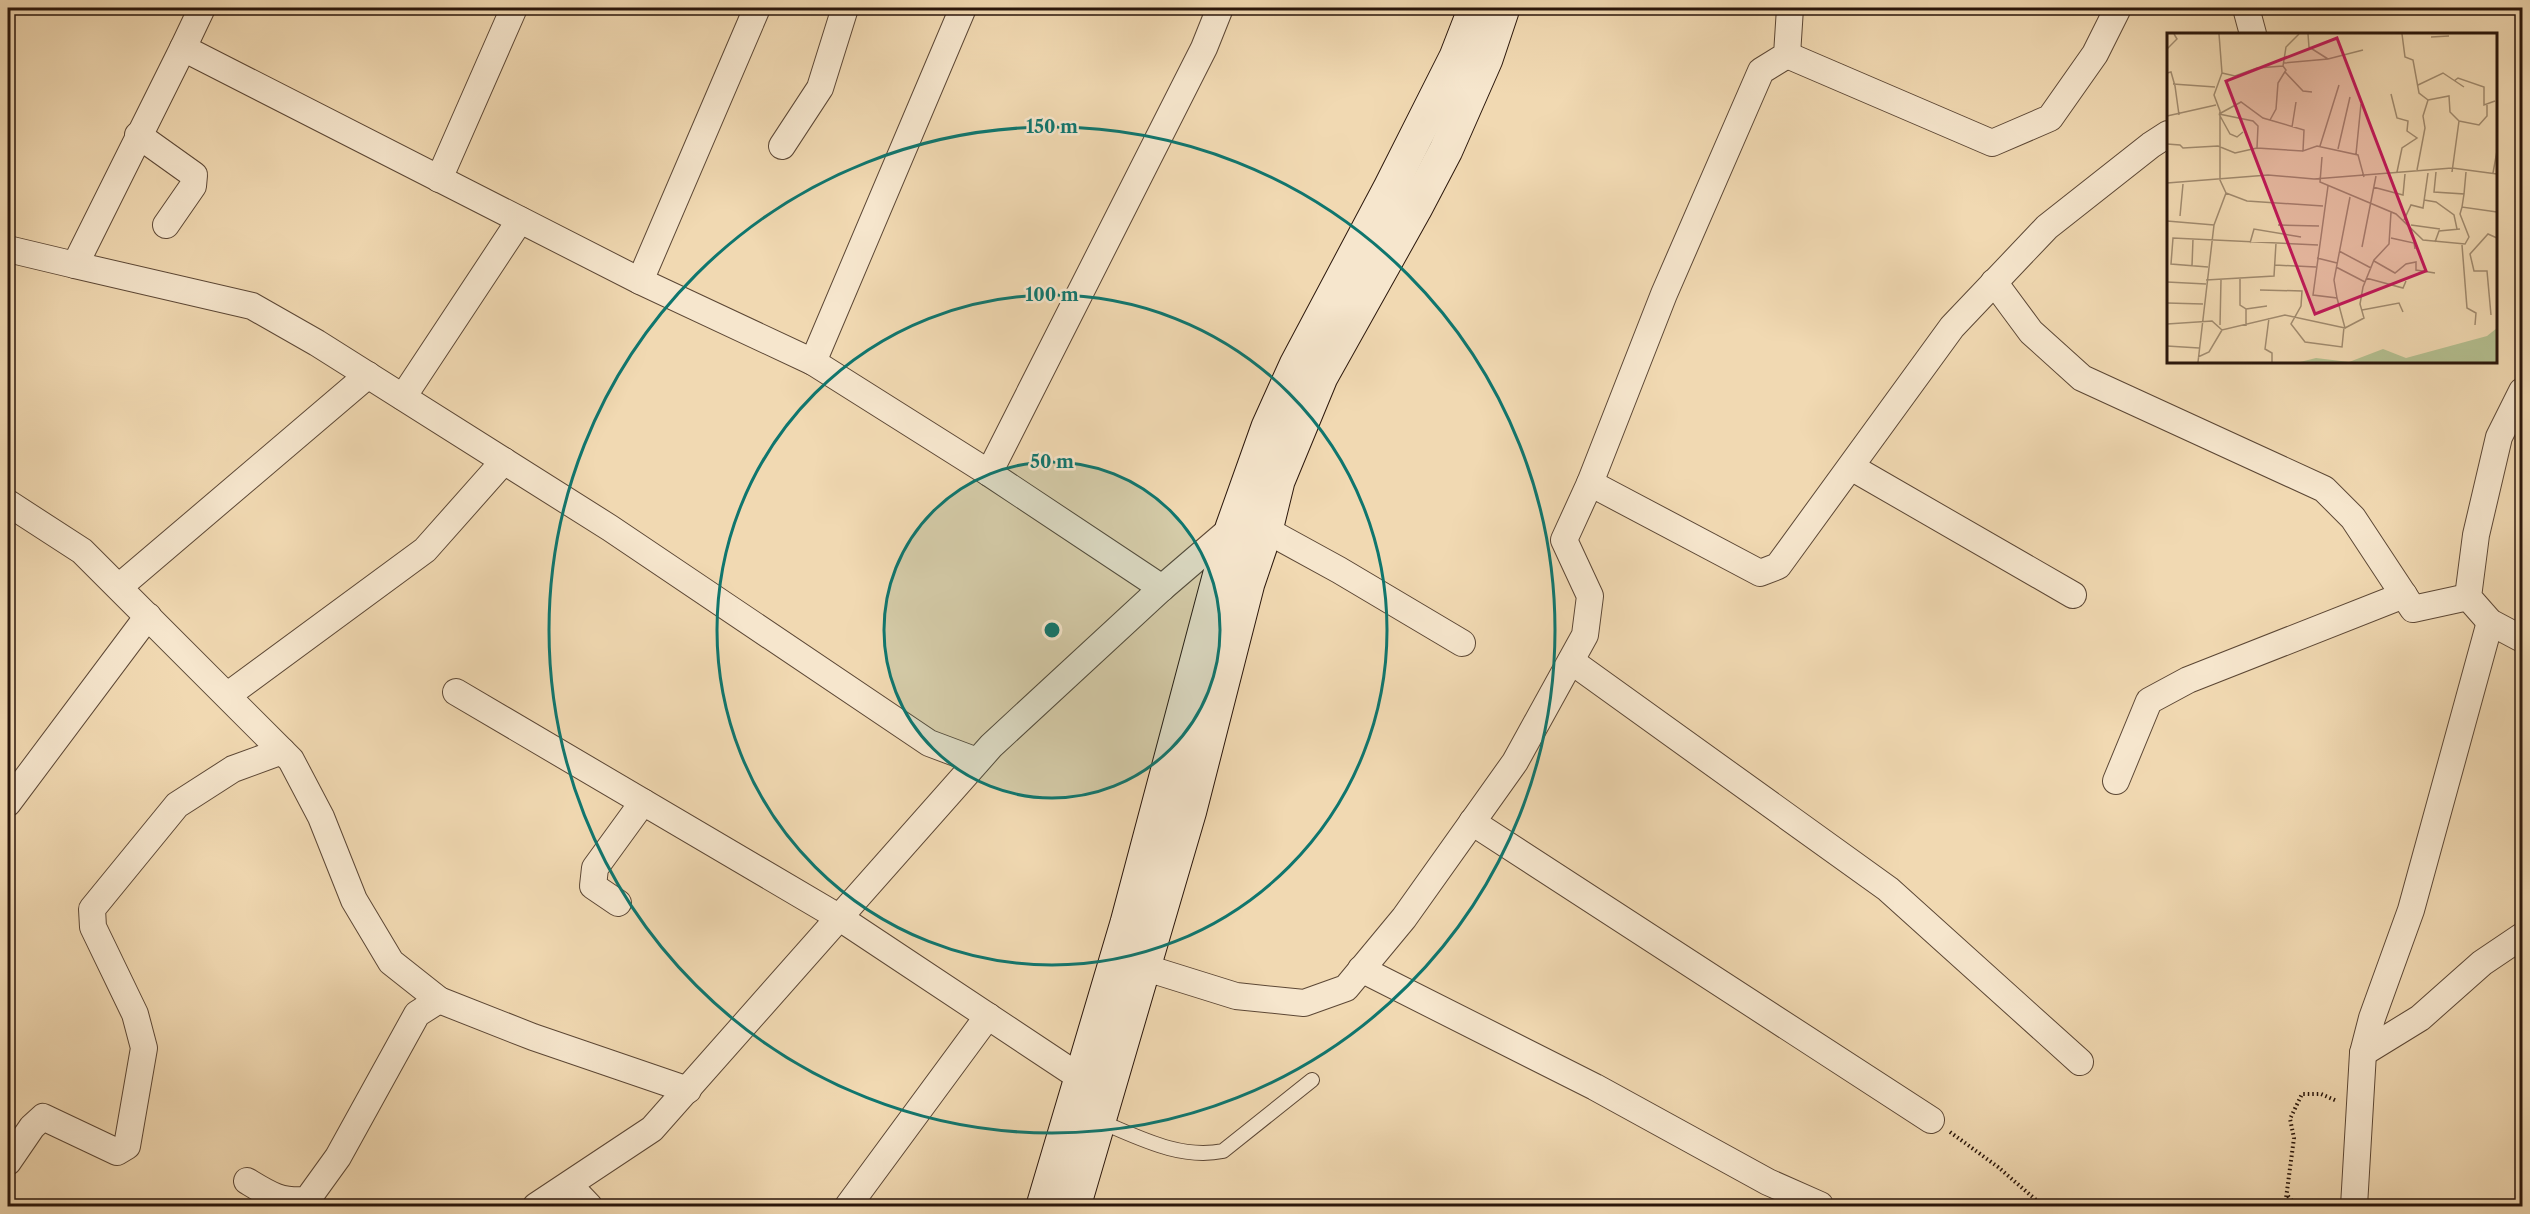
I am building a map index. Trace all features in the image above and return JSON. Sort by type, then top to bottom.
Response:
[{"type":"main road","points":[[1074,1206],[1099,1121],[1130,963],[1232,528],[1268,427],[1296,365],[1451,67],[1475,8]]},
{"type":"main road","points":[[1043,1206],[1082,1078],[1190,810],[1248,583],[1266,530],[1278,481],[1321,377],[1446,150],[1486,59],[1503,8]]},
{"type":"street","points":[[75,265],[202,8]]},
{"type":"street","points":[[439,179],[514,8]]},
{"type":"street","points":[[640,281],[757,8]]},
{"type":"street","points":[[782,146],[819,88],[845,8]]},
{"type":"street","points":[[813,362],[963,8]]},
{"type":"street","points":[[988,473],[1204,48],[1220,8]]},
{"type":"street","points":[[1787,55],[1790,8]]},
{"type":"street","points":[[1787,55],[1992,143],[2049,118],[2095,54],[2118,8]]},
{"type":"street","points":[[2246,8],[2253,33]]},
{"type":"street","points":[[183,48],[640,281],[813,362],[988,473],[1162,588]]},
{"type":"street","points":[[1130,963],[1236,996],[1304,1003],[1346,988],[1404,918],[1515,762],[1585,635],[1590,596],[1564,540],[1590,483],[1664,294],[1761,71],[1787,55]]},
{"type":"street","points":[[138,135],[194,175],[193,186],[166,225]]},
{"type":"street","points":[[1590,483],[1760,573],[1778,566],[1952,327],[2046,227],[2151,145],[2167,135]]},
{"type":"street","points":[[403,397],[520,220]]},
{"type":"street","points":[[8,249],[252,306],[317,342],[610,528],[929,743],[978,761]]},
{"type":"street","points":[[1994,282],[2031,332],[2082,378],[2324,489],[2353,518],[2413,609],[2468,597]]},
{"type":"street","points":[[119,587],[368,375]]},
{"type":"street","points":[[2523,391],[2499,437],[2476,535],[2468,597],[2490,622],[2523,639]]},
{"type":"street","points":[[228,695],[425,550],[504,461]]},
{"type":"street","points":[[1851,467],[2073,595]]},
{"type":"street","points":[[8,504],[82,550],[291,760],[321,817],[354,900],[391,962],[439,1000],[533,1037],[688,1090]]},
{"type":"street","points":[[536,1206],[652,1130],[991,746],[1162,588],[1232,528],[1266,530],[1339,570],[1461,643]]},
{"type":"street","points":[[2116,781],[2149,701],[2188,680],[2403,595]]},
{"type":"street","points":[[8,803],[148,616]]},
{"type":"street","points":[[2354,1206],[2363,1053],[2372,1017],[2411,910],[2490,622]]},
{"type":"street","points":[[1571,661],[1887,889],[2080,1062]]},
{"type":"street","points":[[456,692],[840,918],[1082,1078]]},
{"type":"street","points":[[8,1162],[32,1127],[44,1117],[117,1152],[127,1146],[144,1048],[135,1014],[93,927],[92,909],[177,805],[233,769],[282,751]]},
{"type":"street","points":[[618,903],[593,886],[592,876],[595,868],[643,802]]},
{"type":"street","points":[[1473,822],[1931,1120]]},
{"type":"street","points":[[2363,1053],[2420,1018],[2482,963],[2523,936]]},
{"type":"street","points":[[1361,969],[1595,1087],[1768,1182],[1820,1205]]},
{"type":"street","points":[[247,1181],[275,1198],[292,1201],[307,1200],[338,1156],[417,1014],[439,1000]]},
{"type":"street","points":[[848,1206],[988,1016]]},
{"type":"street","points":[[569,1185],[589,1206]]},
{"type":"lane","points":[[1099,1121],[1167,1148],[1207,1155],[1223,1151],[1312,1080]]},
{"type":"path","points":[[2285,1206],[2294,1138],[2290,1119],[2302,1094],[2321,1094],[2360,1108]]},
{"type":"path","points":[[1931,1120],[1998,1167],[2043,1206]]},
{"type":"path","points":[[2288,1196],[2296,1206]]}]
